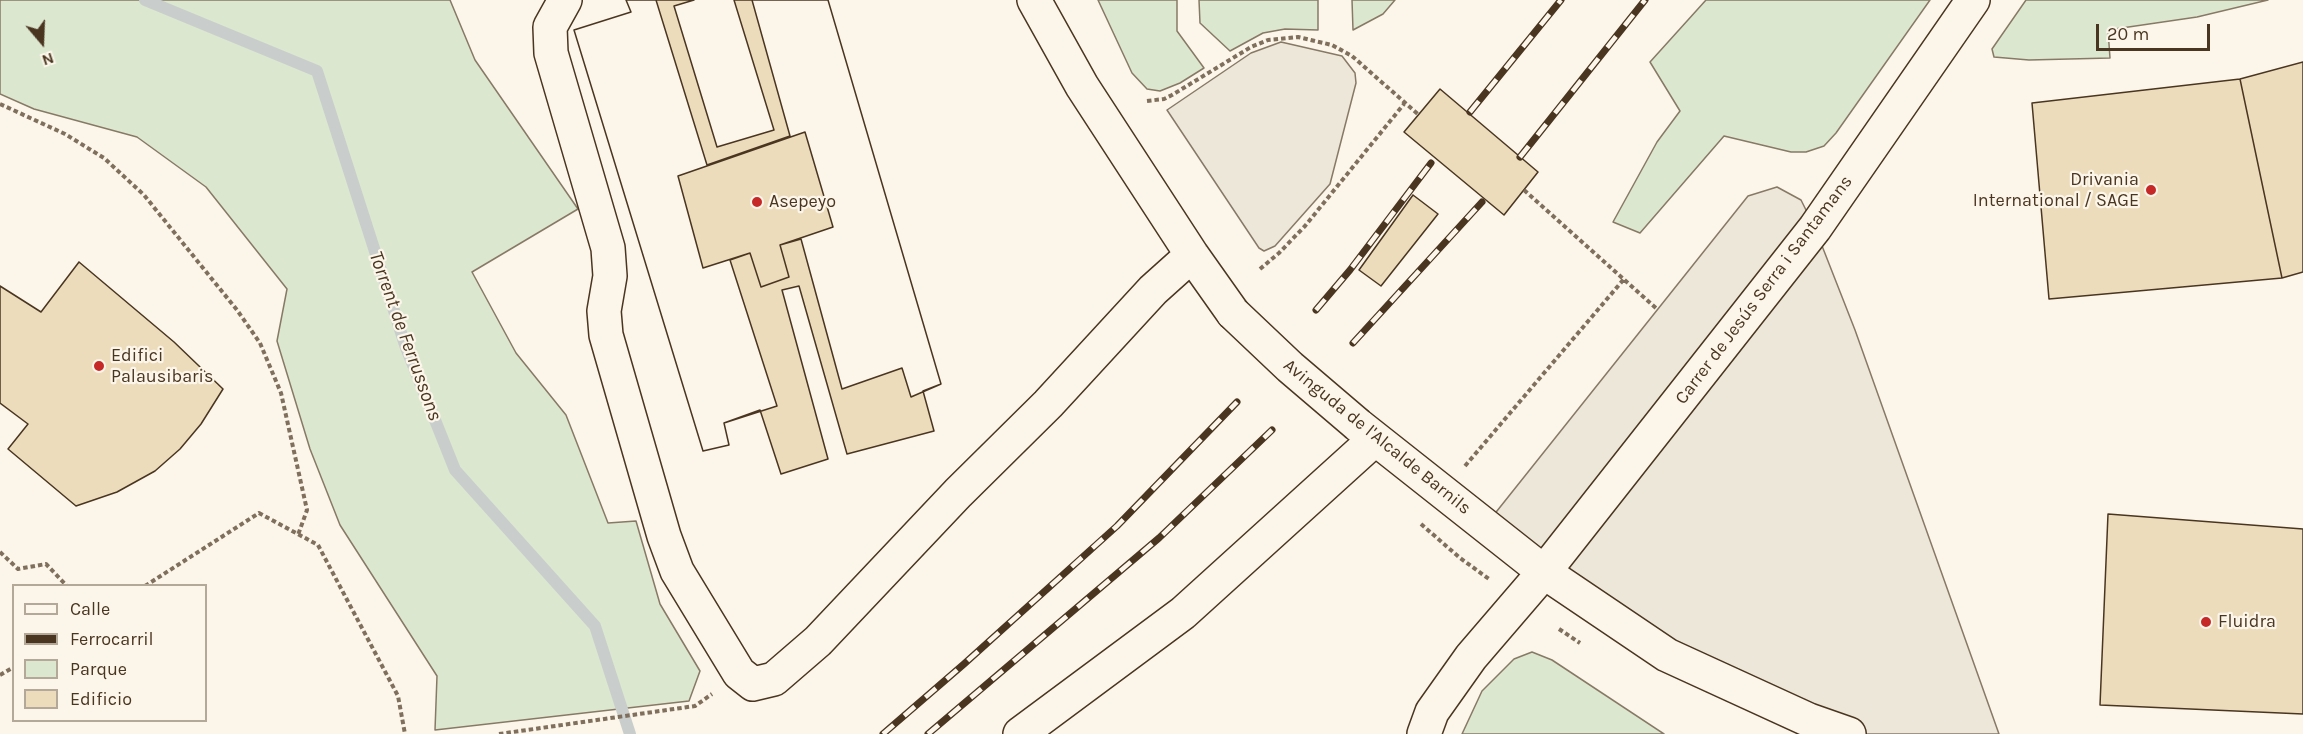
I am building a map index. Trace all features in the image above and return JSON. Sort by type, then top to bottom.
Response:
[{"type":"street","points":[[565,0],[550,27],[551,52],[608,248],[610,276],[604,311],[606,334],[664,536],[677,571],[739,673],[753,684],[774,679],[818,641],[958,493],[1048,404],[1153,290],[1192,255]]},
{"type":"street","name":"Avinguda de l'Alcalde Barnils","points":[[1034,0],[1082,86],[1192,255],[1233,313],[1290,367],[1367,432],[1544,572],[1667,656],[1809,720],[1849,734]]},
{"type":"street","name":"Carrer de Jesús Serra i Santamans","points":[[1424,734],[1432,712],[1471,657],[1544,572],[1815,228],[1974,0]]},
{"type":"street","points":[[1020,734],[1183,613],[1367,432]]},
{"type":"path","points":[[1147,101],[1164,99],[1172,95],[1251,47],[1268,40],[1290,37],[1316,40],[1332,45],[1352,56],[1419,115]]},
{"type":"path","points":[[0,104],[65,134],[104,158],[144,195],[248,327],[272,367],[281,393],[307,510],[298,535]]},
{"type":"path","points":[[1260,269],[1305,226],[1404,104]]},
{"type":"path","points":[[1524,190],[1658,310]]},
{"type":"path","points":[[1464,467],[1624,279]]},
{"type":"path","points":[[147,584],[259,513],[318,545],[398,696],[405,734]]},
{"type":"path","points":[[0,552],[18,568],[46,564],[66,584]]},
{"type":"path","points":[[499,734],[695,706]]},
{"type":"green space","points":[[0,0],[450,0],[475,60],[578,209],[472,272],[516,353],[566,415],[608,523],[636,521],[660,604],[700,671],[689,701],[435,730],[437,676],[340,525],[310,449],[277,341],[287,289],[206,187],[137,137],[34,109],[0,94]]},
{"type":"green space","points":[[1098,0],[1177,0],[1177,31],[1204,68],[1180,83],[1160,91],[1147,89],[1132,73]]},
{"type":"green space","points":[[1199,0],[1318,0],[1318,30],[1285,29],[1263,33],[1230,51],[1200,23]]},
{"type":"green space","points":[[1352,0],[1395,0],[1383,14],[1353,30]]},
{"type":"green space","points":[[1706,0],[1930,0],[1836,133],[1824,146],[1806,152],[1791,152],[1724,136],[1640,233],[1613,222],[1657,142],[1680,111],[1650,62]]},
{"type":"green space","points":[[2026,0],[2268,0],[2197,17],[2108,30],[2110,58],[2029,60],[1994,57],[1992,49]]},
{"type":"green space","points":[[1532,652],[1552,660],[1664,734],[1462,734],[1482,691],[1514,659]]},
{"type":"shaded area","points":[[1281,42],[1342,56],[1355,73],[1356,83],[1330,184],[1275,246],[1264,251],[1259,248],[1167,110],[1251,53]]},
{"type":"shaded area","points":[[1777,187],[1801,200],[1815,228],[1855,330],[1999,734],[1849,734],[1667,655],[1485,526],[1748,196]]},
{"type":"building","name":"Asepeyo","points":[[626,0],[694,0],[674,6],[717,147],[774,130],[734,0],[828,0],[941,384],[923,391],[934,431],[847,454],[799,286],[782,290],[828,459],[781,474],[760,410],[724,423],[729,445],[703,451],[574,30],[631,12]]},
{"type":"building","name":"Asepeyo","points":[[626,0],[656,0],[707,165],[790,136],[752,0],[828,0],[941,384],[911,397],[902,368],[842,389],[801,239],[780,245],[789,277],[761,287],[750,253],[730,260],[777,406],[724,423],[729,445],[703,451],[574,30],[631,12]]},
{"type":"building","points":[[2303,62],[2303,272],[2282,278],[2240,79]]},
{"type":"building","name":"Drivania International / SAGE","points":[[2240,79],[2282,278],[2049,299],[2032,103]]},
{"type":"building","points":[[1440,89],[1538,172],[1504,215],[1404,132]]},
{"type":"building","points":[[805,132],[833,227],[780,245],[789,277],[761,287],[750,253],[703,268],[678,176]]},
{"type":"building","points":[[1413,195],[1438,214],[1381,286],[1359,270]]},
{"type":"building","name":"Edifici Palausibaris","points":[[79,262],[174,342],[223,389],[201,424],[180,449],[155,471],[117,492],[76,506],[8,449],[28,424],[0,403],[0,286],[41,312]]},
{"type":"building","points":[[2108,514],[2303,529],[2303,714],[2100,705]]},
{"type":"waterway","name":"Torrent de Ferrussons","points":[[145,0],[317,71],[405,345],[455,470],[595,626],[630,734]]},
{"type":"railway","points":[[1470,112],[1561,0]]},
{"type":"railway","points":[[1520,157],[1645,0]]},
{"type":"railway","points":[[1316,310],[1350,270],[1431,163]]},
{"type":"railway","points":[[1353,343],[1482,202]]},
{"type":"railway","points":[[883,734],[1117,526],[1237,402]]},
{"type":"railway","points":[[928,734],[1159,538],[1272,430]]},
{"type":"place","name":"Drivania International / SAGE","points":[[2151,190]]},
{"type":"place","name":"Asepeyo","points":[[757,202]]},
{"type":"place","name":"Edifici Palausibaris","points":[[99,366]]},
{"type":"place","name":"Fluidra","points":[[2206,622]]}]
